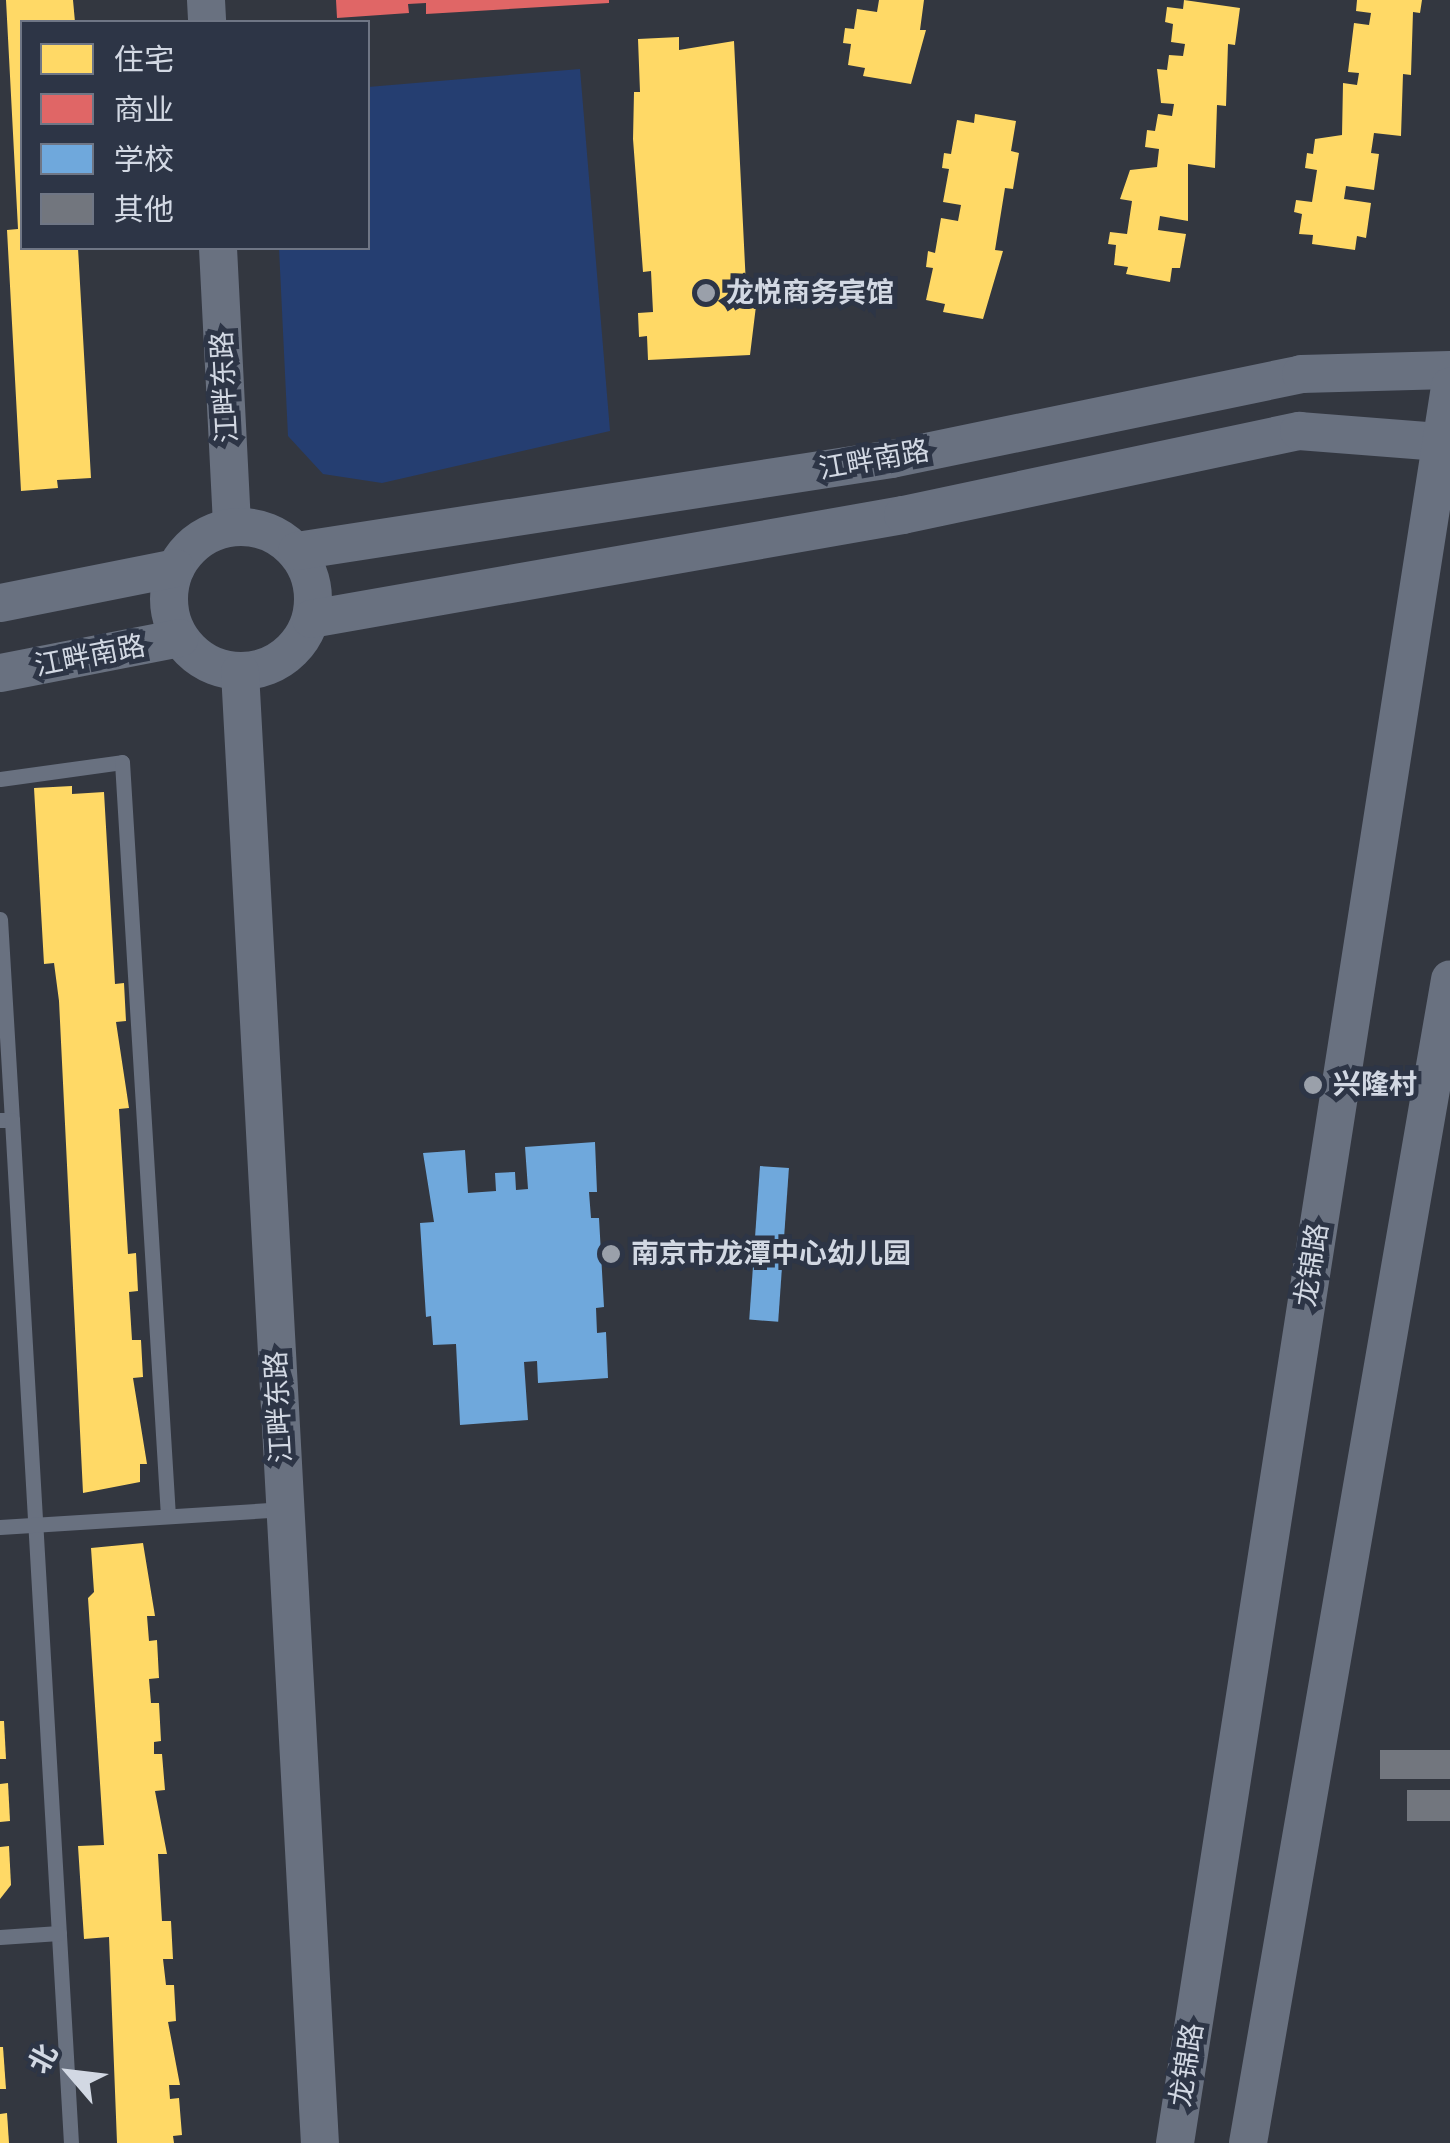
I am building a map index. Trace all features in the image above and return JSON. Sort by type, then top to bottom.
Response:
[{"type":"street","name":"江畔东路","points":[[218,250],[232,526]]},
{"type":"street","name":"江畔南路","points":[[297,551],[892,458],[1301,374],[1450,370]]},
{"type":"street","name":"龙锦路","points":[[1174,2143],[1445,443],[1450,386]]},
{"type":"street","points":[[311,619],[903,515],[1299,431],[1445,443]]},
{"type":"street","points":[[232,526],[278,536],[297,551],[314,595],[311,619],[284,658],[240,672],[216,668],[180,638],[169,592],[176,568],[189,548],[232,526]]},
{"type":"street","points":[[0,603],[176,568]]},
{"type":"street","name":"江畔南路","points":[[0,673],[180,638]]},
{"type":"street","name":"江畔东路","points":[[240,672],[320,2143]]},
{"type":"street","points":[[1248,2143],[1450,979]]},
{"type":"lane","points":[[0,779],[122,762],[168,1516]]},
{"type":"lane","points":[[0,919],[6,1120],[35,1525],[71,2143]]},
{"type":"lane","points":[[0,1527],[285,1509]]},
{"type":"lane","points":[[0,1937],[59,1933]]},
{"type":"shaded area","points":[[580,69],[610,431],[382,483],[323,474],[288,436],[279,250],[370,250],[370,87]]},
{"type":"building: 住宅","points":[[6,0],[73,0],[75,20],[20,20],[20,250],[78,250],[91,478],[57,480],[58,488],[21,491],[7,230],[18,229]]},
{"type":"building: 住宅","points":[[879,0],[924,0],[920,30],[926,30],[911,84],[863,76],[865,68],[848,65],[851,44],[843,43],[845,28],[854,29],[857,9],[877,12]]},
{"type":"building: 住宅","points":[[1184,0],[1240,8],[1235,45],[1228,44],[1226,106],[1217,105],[1215,168],[1188,164],[1188,221],[1160,216],[1158,230],[1186,234],[1180,268],[1172,268],[1170,282],[1126,274],[1128,267],[1114,265],[1116,245],[1108,244],[1110,232],[1127,234],[1132,201],[1120,199],[1130,170],[1157,167],[1159,149],[1145,147],[1147,130],[1155,131],[1158,114],[1172,116],[1174,104],[1161,103],[1157,69],[1167,70],[1169,55],[1183,56],[1185,44],[1171,42],[1173,24],[1165,22],[1167,7],[1183,9]]},
{"type":"building: 住宅","points":[[1357,0],[1422,0],[1420,13],[1413,12],[1411,75],[1403,74],[1401,136],[1374,133],[1371,153],[1379,154],[1374,190],[1346,186],[1344,199],[1371,203],[1366,238],[1357,236],[1355,250],[1312,244],[1313,235],[1299,234],[1302,214],[1294,212],[1296,200],[1312,202],[1317,170],[1305,168],[1307,153],[1313,154],[1315,139],[1342,135],[1343,83],[1357,85],[1359,73],[1348,72],[1354,23],[1369,25],[1371,13],[1356,11]]},
{"type":"building: 住宅","points":[[679,37],[679,50],[734,41],[747,306],[756,306],[750,355],[648,360],[647,336],[639,337],[638,313],[653,312],[651,271],[643,272],[633,139],[634,92],[640,92],[638,39]]},
{"type":"building: 住宅","points":[[975,114],[1016,121],[1011,151],[1019,153],[1013,189],[1005,188],[995,250],[1003,251],[983,319],[943,312],[945,304],[926,300],[933,268],[926,267],[928,251],[935,253],[941,218],[958,221],[961,205],[943,202],[949,169],[942,168],[944,153],[951,154],[957,120],[974,123]]},
{"type":"building: 住宅","points":[[72,786],[72,794],[104,792],[115,984],[124,983],[126,1021],[116,1022],[129,1108],[119,1109],[128,1254],[136,1253],[138,1291],[129,1292],[132,1340],[141,1340],[143,1377],[133,1378],[147,1464],[140,1464],[140,1482],[83,1493],[59,1001],[54,963],[44,964],[34,788]]},
{"type":"building: 住宅","points":[[143,1543],[155,1616],[147,1616],[149,1641],[157,1640],[159,1678],[149,1679],[151,1703],[159,1703],[161,1741],[154,1742],[154,1754],[162,1754],[165,1790],[155,1791],[167,1854],[158,1854],[162,1921],[171,1921],[173,1959],[163,1959],[166,1985],[174,1985],[176,2021],[168,2022],[180,2085],[169,2085],[170,2099],[179,2098],[182,2135],[173,2136],[174,2143],[117,2143],[109,1937],[84,1939],[78,1846],[104,1845],[88,1598],[94,1592],[91,1548]]},
{"type":"building: 住宅","points":[[0,1721],[4,1721],[6,1759],[0,1759]]},
{"type":"building: 住宅","points":[[8,1783],[10,1821],[0,1822],[0,1784]]},
{"type":"building: 住宅","points":[[9,1846],[11,1885],[0,1899],[0,1847]]},
{"type":"building: 住宅","points":[[3,2047],[6,2089],[0,2089]]},
{"type":"building: 住宅","points":[[7,2113],[9,2143],[0,2143],[0,2114]]},
{"type":"building: 商业","points":[[336,0],[609,3],[426,14],[426,3],[408,4],[409,13],[337,18]]},
{"type":"building: 学校","points":[[595,1142],[597,1192],[589,1192],[591,1218],[599,1218],[604,1307],[596,1308],[597,1333],[606,1332],[608,1378],[538,1383],[537,1361],[524,1362],[528,1420],[460,1425],[456,1344],[433,1345],[431,1316],[426,1317],[420,1223],[434,1222],[423,1153],[465,1150],[468,1193],[496,1191],[495,1173],[515,1172],[516,1190],[528,1189],[525,1147]]},
{"type":"building: 学校","points":[[760,1166],[789,1168],[778,1322],[749,1320]]},
{"type":"building: 其他","points":[[1380,1750],[1450,1750],[1450,1779],[1380,1779]]},
{"type":"building: 其他","points":[[1407,1790],[1450,1790],[1450,1821],[1407,1821]]},
{"type":"place","name":"龙悦商务宾馆","points":[[706,293]]},
{"type":"place","name":"兴隆村","points":[[1313,1085]]},
{"type":"place","name":"南京市龙潭中心幼儿园","points":[[611,1254]]}]
